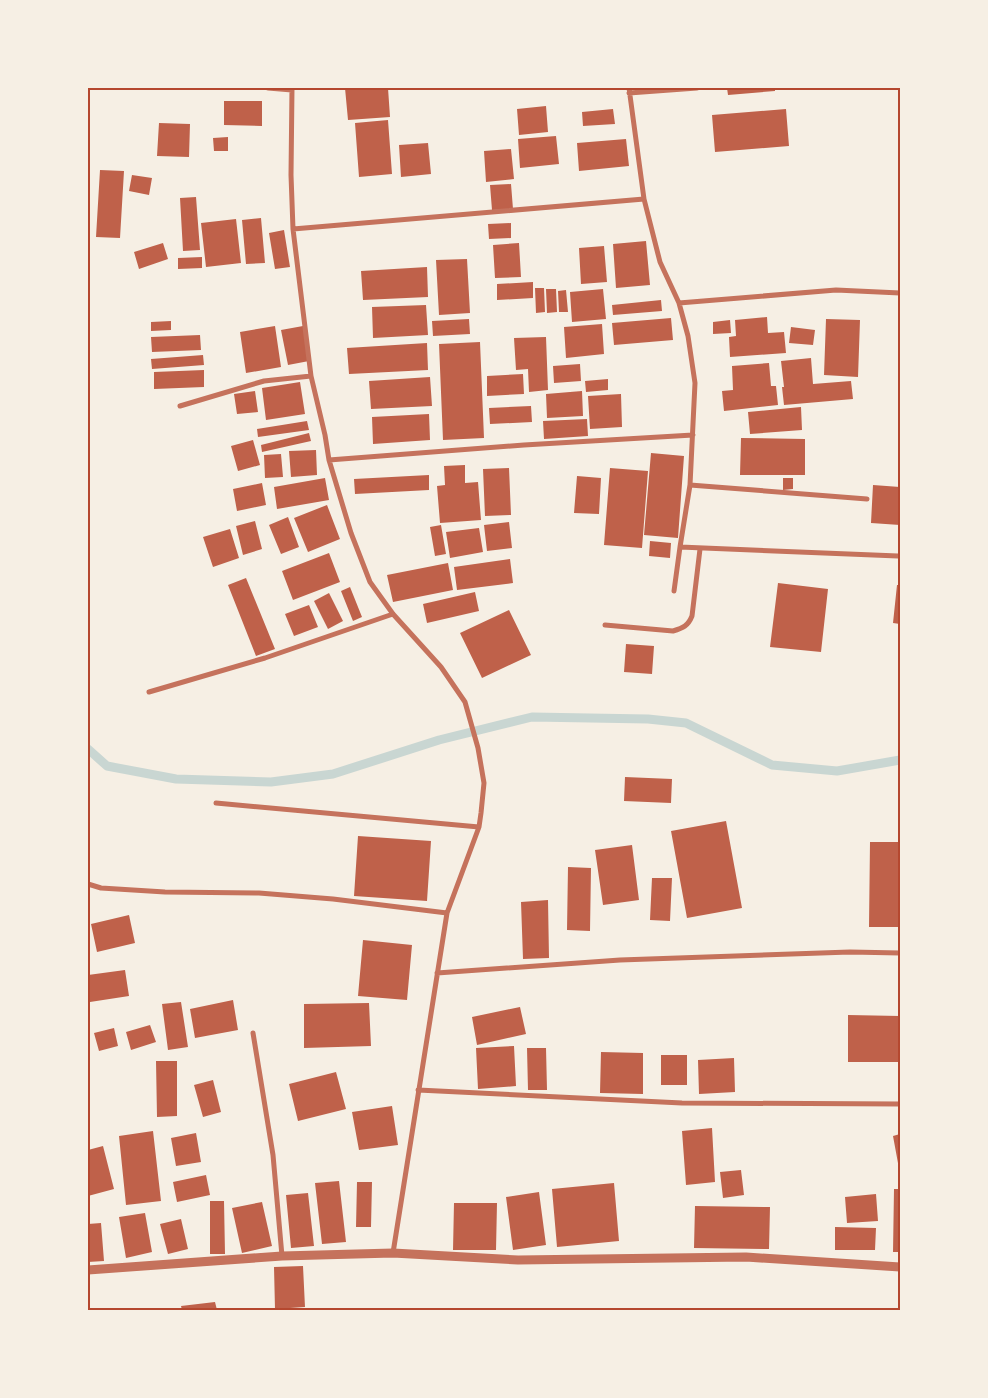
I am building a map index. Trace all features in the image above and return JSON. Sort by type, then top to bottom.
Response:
[{"type":"street","points":[[268,88],[292,89],[292,229],[311,376],[329,460],[351,534],[370,582],[393,614],[441,667],[465,702],[478,748],[484,783],[479,827],[447,913],[393,1253]]},
{"type":"street","points":[[674,591],[690,485],[695,383],[688,336],[679,303],[660,262],[644,199],[629,90],[697,88]]},
{"type":"street","points":[[292,229],[644,199]]},
{"type":"street","points":[[679,303],[836,290],[900,293]]},
{"type":"street","points":[[180,406],[264,382],[311,376]]},
{"type":"street","points":[[329,460],[693,434]]},
{"type":"street","points":[[690,485],[867,499]]},
{"type":"street","points":[[680,547],[898,556]]},
{"type":"street","points":[[605,625],[673,631],[682,629],[688,624],[692,616],[700,549]]},
{"type":"street","points":[[149,692],[265,658],[393,614]]},
{"type":"street","points":[[216,803],[479,827]]},
{"type":"street","points":[[88,884],[101,888],[165,892],[259,893],[333,899],[447,913]]},
{"type":"street","points":[[437,973],[620,960],[850,952],[900,953]]},
{"type":"street","points":[[254,1033],[273,1155],[282,1256]]},
{"type":"street","points":[[418,1090],[682,1103],[900,1104]]},
{"type":"street","points":[[88,1270],[282,1256],[393,1253],[518,1260],[746,1257],[900,1267]]},
{"type":"building","points":[[345,88],[388,88],[390,117],[348,120]]},
{"type":"building","points":[[727,88],[775,88],[775,91],[728,95]]},
{"type":"building","points":[[224,101],[262,101],[262,126],[224,125]]},
{"type":"building","points":[[546,106],[548,132],[519,135],[517,109]]},
{"type":"building","points":[[613,109],[615,124],[583,126],[582,112]]},
{"type":"building","points":[[786,109],[789,146],[715,152],[712,115]]},
{"type":"building","points":[[388,120],[392,174],[359,177],[355,123]]},
{"type":"building","points":[[159,123],[190,124],[189,157],[157,156]]},
{"type":"building","points":[[556,136],[559,164],[520,168],[518,139]]},
{"type":"building","points":[[228,137],[228,151],[214,151],[213,138]]},
{"type":"building","points":[[626,139],[629,166],[579,171],[577,143]]},
{"type":"building","points":[[428,143],[431,174],[401,177],[399,145]]},
{"type":"building","points":[[511,149],[514,179],[486,182],[484,151]]},
{"type":"building","points":[[100,170],[124,171],[120,238],[96,237]]},
{"type":"building","points":[[132,175],[152,178],[149,195],[129,191]]},
{"type":"building","points":[[511,184],[513,209],[492,210],[490,185]]},
{"type":"building","points":[[196,197],[200,250],[183,251],[180,198]]},
{"type":"building","points":[[261,218],[265,263],[246,264],[242,220]]},
{"type":"building","points":[[236,219],[241,263],[206,267],[201,223]]},
{"type":"building","points":[[511,223],[511,238],[489,239],[488,224]]},
{"type":"building","points":[[284,230],[290,267],[275,269],[269,233]]},
{"type":"building","points":[[646,241],[650,285],[616,288],[613,244]]},
{"type":"building","points":[[163,243],[168,259],[139,269],[134,252]]},
{"type":"building","points":[[519,243],[521,277],[495,278],[493,245]]},
{"type":"building","points":[[604,246],[607,282],[581,284],[579,248]]},
{"type":"building","points":[[202,257],[202,268],[178,269],[178,258]]},
{"type":"building","points":[[467,259],[470,313],[439,315],[436,260]]},
{"type":"building","points":[[427,267],[428,297],[363,300],[361,271]]},
{"type":"building","points":[[533,282],[533,298],[497,300],[497,284]]},
{"type":"building","points":[[535,288],[544,288],[545,312],[536,313]]},
{"type":"building","points":[[546,289],[556,289],[557,312],[547,313]]},
{"type":"building","points":[[603,289],[606,319],[572,322],[570,292]]},
{"type":"building","points":[[566,290],[568,312],[559,312],[558,291]]},
{"type":"building","points":[[661,300],[662,311],[613,315],[612,305]]},
{"type":"building","points":[[426,305],[428,335],[373,338],[372,307]]},
{"type":"building","points":[[767,317],[768,333],[784,332],[786,353],[730,357],[729,337],[736,336],[735,320]]},
{"type":"building","points":[[671,318],[673,340],[614,345],[612,323]]},
{"type":"building","points":[[469,319],[470,334],[433,336],[432,321]]},
{"type":"building","points":[[826,319],[860,320],[858,377],[824,375]]},
{"type":"building","points":[[730,320],[731,333],[713,334],[713,322]]},
{"type":"building","points":[[171,321],[171,330],[151,331],[151,322]]},
{"type":"building","points":[[602,324],[604,354],[566,358],[564,327]]},
{"type":"building","points":[[275,326],[281,367],[246,373],[240,332]]},
{"type":"building","points":[[303,326],[309,361],[288,365],[281,330]]},
{"type":"building","points":[[791,327],[815,330],[813,345],[789,343]]},
{"type":"building","points":[[200,335],[201,350],[152,352],[151,337]]},
{"type":"building","points":[[546,337],[548,390],[529,392],[528,369],[516,370],[514,338]]},
{"type":"building","points":[[480,342],[484,438],[443,440],[439,344]]},
{"type":"building","points":[[427,343],[428,370],[349,374],[347,348]]},
{"type":"building","points":[[203,355],[204,365],[152,369],[151,359]]},
{"type":"building","points":[[811,358],[813,384],[851,381],[853,399],[784,405],[781,361]]},
{"type":"building","points":[[769,363],[771,386],[776,386],[778,405],[724,411],[722,391],[733,390],[732,366]]},
{"type":"building","points":[[580,364],[581,381],[554,383],[553,366]]},
{"type":"building","points":[[204,370],[204,387],[154,389],[154,372]]},
{"type":"building","points":[[523,374],[524,394],[487,396],[487,376]]},
{"type":"building","points":[[430,377],[432,406],[371,409],[369,381]]},
{"type":"building","points":[[608,379],[608,390],[586,392],[585,381]]},
{"type":"building","points":[[300,382],[305,414],[266,420],[262,388]]},
{"type":"building","points":[[255,391],[258,412],[237,414],[234,394]]},
{"type":"building","points":[[582,391],[583,416],[547,418],[546,394]]},
{"type":"building","points":[[621,394],[622,427],[590,429],[588,396]]},
{"type":"building","points":[[531,406],[532,422],[490,424],[489,408]]},
{"type":"building","points":[[801,407],[802,430],[750,434],[748,412]]},
{"type":"building","points":[[429,414],[430,440],[373,444],[372,417]]},
{"type":"building","points":[[587,419],[588,436],[544,439],[543,421]]},
{"type":"building","points":[[307,421],[309,430],[258,437],[257,429]]},
{"type":"building","points":[[309,433],[311,441],[262,452],[261,445]]},
{"type":"building","points":[[741,438],[805,439],[805,475],[740,475]]},
{"type":"building","points":[[253,440],[260,465],[238,471],[231,446]]},
{"type":"building","points":[[316,450],[317,475],[291,477],[289,451]]},
{"type":"building","points":[[651,453],[684,456],[678,538],[644,535]]},
{"type":"building","points":[[281,454],[283,477],[265,478],[264,455]]},
{"type":"building","points":[[465,465],[465,483],[478,482],[481,520],[440,523],[437,486],[445,485],[444,466]]},
{"type":"building","points":[[509,468],[511,515],[485,516],[483,469]]},
{"type":"building","points":[[610,468],[648,471],[642,548],[604,545]]},
{"type":"building","points":[[429,475],[429,490],[355,494],[354,479]]},
{"type":"building","points":[[577,476],[601,478],[599,514],[574,513]]},
{"type":"building","points":[[325,478],[329,500],[277,509],[274,487]]},
{"type":"building","points":[[783,478],[793,478],[793,489],[783,490]]},
{"type":"building","points":[[262,483],[266,505],[237,511],[233,489]]},
{"type":"building","points":[[873,485],[900,487],[900,525],[871,523]]},
{"type":"building","points":[[327,505],[340,539],[308,552],[294,518]]},
{"type":"building","points":[[288,517],[299,547],[281,554],[269,525]]},
{"type":"building","points":[[255,521],[262,549],[243,555],[236,526]]},
{"type":"building","points":[[509,522],[512,548],[487,551],[484,525]]},
{"type":"building","points":[[441,525],[446,554],[435,556],[430,527]]},
{"type":"building","points":[[479,528],[483,552],[450,558],[446,532]]},
{"type":"building","points":[[230,529],[239,558],[213,567],[203,537]]},
{"type":"building","points":[[650,541],[671,543],[670,558],[649,556]]},
{"type":"building","points":[[329,553],[340,582],[293,600],[282,571]]},
{"type":"building","points":[[510,559],[513,583],[457,590],[454,567]]},
{"type":"building","points":[[448,563],[453,590],[393,602],[387,575]]},
{"type":"building","points":[[246,578],[275,649],[256,656],[228,585]]},
{"type":"building","points":[[778,583],[828,589],[821,652],[770,647]]},
{"type":"building","points":[[897,585],[900,585],[900,624],[893,623]]},
{"type":"building","points":[[350,587],[362,617],[353,621],[341,591]]},
{"type":"building","points":[[475,592],[479,611],[427,623],[423,604]]},
{"type":"building","points":[[329,593],[343,621],[328,629],[314,601]]},
{"type":"building","points":[[309,605],[318,627],[294,636],[285,614]]},
{"type":"building","points":[[509,610],[531,655],[482,678],[460,633]]},
{"type":"building","points":[[626,644],[654,646],[652,674],[624,672]]},
{"type":"building","points":[[625,777],[672,779],[671,803],[624,801]]},
{"type":"building","points":[[726,821],[742,908],[687,918],[671,831]]},
{"type":"building","points":[[358,836],[431,841],[427,901],[354,896]]},
{"type":"building","points":[[870,842],[900,842],[900,927],[869,927]]},
{"type":"building","points":[[632,845],[639,900],[603,905],[595,850]]},
{"type":"building","points":[[568,867],[591,868],[590,931],[567,930]]},
{"type":"building","points":[[652,878],[672,878],[670,921],[650,920]]},
{"type":"building","points":[[548,900],[549,958],[523,959],[521,902]]},
{"type":"building","points":[[129,915],[135,943],[97,952],[91,924]]},
{"type":"building","points":[[363,940],[412,945],[407,1000],[358,996]]},
{"type":"building","points":[[125,970],[129,996],[90,1002],[88,975]]},
{"type":"building","points":[[233,1000],[238,1030],[195,1038],[190,1009]]},
{"type":"building","points":[[181,1002],[188,1047],[168,1050],[162,1004]]},
{"type":"building","points":[[369,1003],[371,1046],[304,1048],[304,1004]]},
{"type":"building","points":[[520,1007],[526,1034],[477,1045],[472,1017]]},
{"type":"building","points":[[848,1015],[900,1016],[900,1062],[848,1062]]},
{"type":"building","points":[[150,1025],[156,1042],[131,1050],[126,1032]]},
{"type":"building","points":[[114,1028],[118,1046],[99,1051],[94,1033]]},
{"type":"building","points":[[514,1046],[516,1086],[478,1089],[476,1048]]},
{"type":"building","points":[[527,1048],[546,1048],[547,1090],[528,1090]]},
{"type":"building","points":[[601,1052],[643,1053],[643,1094],[600,1093]]},
{"type":"building","points":[[661,1055],[687,1055],[687,1085],[661,1085]]},
{"type":"building","points":[[734,1058],[735,1092],[699,1094],[698,1060]]},
{"type":"building","points":[[156,1061],[177,1061],[177,1116],[157,1117]]},
{"type":"building","points":[[336,1072],[346,1109],[298,1121],[289,1084]]},
{"type":"building","points":[[213,1080],[221,1112],[203,1117],[194,1085]]},
{"type":"building","points":[[392,1106],[398,1145],[359,1150],[352,1112]]},
{"type":"building","points":[[712,1128],[715,1182],[686,1185],[682,1131]]},
{"type":"building","points":[[153,1131],[161,1201],[126,1205],[119,1136]]},
{"type":"building","points":[[196,1133],[201,1162],[176,1166],[171,1138]]},
{"type":"building","points":[[900,1134],[900,1174],[893,1136]]},
{"type":"building","points":[[103,1146],[114,1189],[88,1196],[88,1150]]},
{"type":"building","points":[[741,1170],[744,1195],[723,1198],[720,1172]]},
{"type":"building","points":[[206,1175],[210,1195],[177,1202],[173,1182]]},
{"type":"building","points":[[339,1181],[346,1242],[322,1244],[315,1183]]},
{"type":"building","points":[[357,1182],[372,1182],[371,1227],[356,1227]]},
{"type":"building","points":[[614,1183],[619,1241],[557,1247],[552,1189]]},
{"type":"building","points":[[894,1189],[900,1189],[900,1252],[893,1252]]},
{"type":"building","points":[[539,1192],[546,1245],[513,1250],[506,1197]]},
{"type":"building","points":[[308,1193],[314,1246],[291,1248],[286,1195]]},
{"type":"building","points":[[876,1194],[878,1221],[847,1223],[845,1197]]},
{"type":"building","points":[[210,1201],[224,1201],[225,1254],[210,1254]]},
{"type":"building","points":[[262,1202],[272,1246],[242,1253],[232,1208]]},
{"type":"building","points":[[454,1203],[497,1203],[496,1250],[453,1250]]},
{"type":"building","points":[[695,1206],[770,1207],[769,1249],[694,1248]]},
{"type":"building","points":[[145,1213],[152,1252],[126,1258],[119,1217]]},
{"type":"building","points":[[181,1219],[188,1249],[168,1254],[160,1224]]},
{"type":"building","points":[[101,1223],[104,1261],[88,1262],[88,1224]]},
{"type":"building","points":[[835,1227],[876,1228],[875,1250],[835,1250]]},
{"type":"building","points":[[303,1266],[305,1307],[275,1309],[274,1267]]},
{"type":"building","points":[[215,1302],[217,1310],[182,1310],[181,1306]]},
{"type":"waterway","points":[[88,749],[107,766],[176,779],[271,782],[333,774],[439,740],[532,717],[648,719],[686,723],[772,765],[837,771],[900,760]]}]
